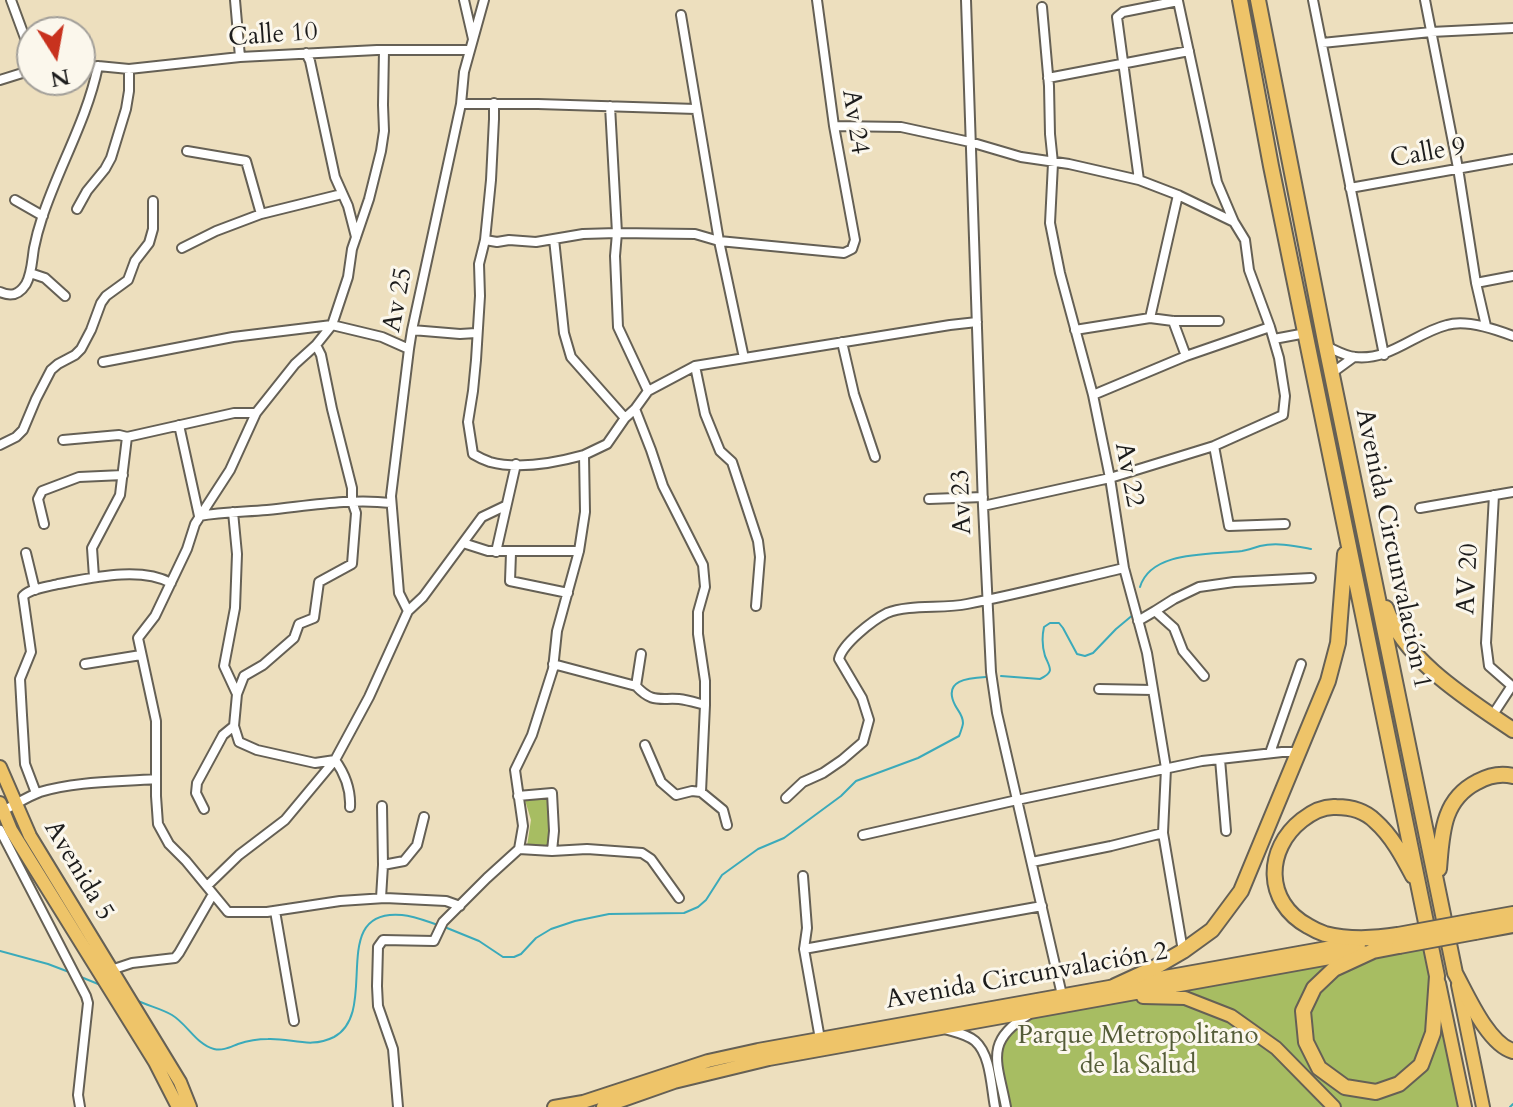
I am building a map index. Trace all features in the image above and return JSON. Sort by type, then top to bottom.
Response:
[{"type":"highway","name":"Avenida Circunvalación 1","points":[[1240,0],[1437,976]]},
{"type":"highway","name":"Avenida Circunvalación 1","points":[[1258,0],[1331,374],[1455,973]]},
{"type":"highway","points":[[1115,991],[1212,930],[1241,891],[1328,681],[1338,643],[1347,534]]},
{"type":"highway","points":[[1370,564],[1390,619],[1416,655],[1457,693],[1513,730]]},
{"type":"highway","points":[[1437,885],[1442,831],[1450,806],[1464,788],[1485,778],[1505,774],[1513,776]]},
{"type":"highway","points":[[1372,945],[1323,933],[1296,919],[1280,899],[1274,876],[1278,850],[1290,830],[1311,813],[1328,806],[1354,808],[1374,820],[1396,845],[1420,887]]},
{"type":"highway","name":"Avenida Circunvalación 2","points":[[1372,945],[1475,926],[1513,914]]},
{"type":"highway","name":"Avenida Circunvalación 2","points":[[1475,926],[1513,925]]},
{"type":"highway","points":[[1372,945],[1334,969],[1314,988],[1303,1011],[1306,1042],[1319,1068],[1345,1087],[1376,1092],[1399,1084],[1421,1065],[1433,1033],[1437,976]]},
{"type":"highway","points":[[1455,973],[1481,1022],[1505,1049],[1513,1051]]},
{"type":"main road","name":"Avenida 5","points":[[0,767],[11,830],[180,1082],[190,1107]]},
{"type":"main road","name":"Avenida 5","points":[[5,808],[30,836],[111,970],[120,994],[178,1107]]},
{"type":"main road","name":"Avenida Circunvalación 2","points":[[603,1107],[674,1082],[759,1061],[1032,1012],[1115,991],[1372,945]]},
{"type":"main road","name":"Avenida Circunvalación 1","points":[[1455,973],[1483,1107]]},
{"type":"main road","name":"Avenida Circunvalación 1","points":[[1437,976],[1465,1107]]},
{"type":"main road","name":"Avenida Circunvalación 2","points":[[554,1107],[583,1102],[708,1061],[1062,995],[1115,991]]},
{"type":"main road","points":[[1115,991],[1185,998],[1231,1016],[1276,1048],[1334,1107]]},
{"type":"main road","points":[[180,1082],[197,1107]]},
{"type":"street","points":[[235,0],[240,57]]},
{"type":"street","points":[[464,0],[473,40]]},
{"type":"street","name":"Av 25","points":[[408,611],[399,593],[391,496],[409,349],[461,104],[464,72],[484,0]]},
{"type":"street","name":"Av 24","points":[[719,241],[844,253],[852,249],[855,240],[834,126],[817,0]]},
{"type":"street","name":"Av 23","points":[[966,0],[991,672],[997,713],[1062,995]]},
{"type":"street","points":[[1313,0],[1384,355]]},
{"type":"street","points":[[1425,0],[1486,326]]},
{"type":"street","points":[[929,499],[983,502],[1110,478],[1214,446],[1283,415],[1285,396],[1274,339],[1249,270],[1245,240],[1217,182],[1178,1],[1123,12],[1118,16],[1139,180]]},
{"type":"street","name":"Av 22","points":[[1042,7],[1053,163],[1050,223],[1060,273],[1093,395],[1124,568],[1147,653],[1166,768],[1163,833],[1183,951]]},
{"type":"street","points":[[681,15],[719,241],[744,358]]},
{"type":"street","points":[[1322,43],[1431,32],[1513,28]]},
{"type":"street","points":[[384,50],[384,131],[375,176],[352,249],[348,277],[332,325],[295,364],[256,413],[230,470],[199,516],[155,616],[138,638],[156,721],[158,824],[169,844],[228,912],[275,911],[381,898],[446,901],[460,906]]},
{"type":"street","name":"Calle 10","points":[[98,66],[129,69],[306,53],[470,50]]},
{"type":"street","points":[[1048,78],[1189,51]]},
{"type":"street","points":[[306,53],[335,177],[348,206],[356,239]]},
{"type":"street","points":[[0,292],[9,296],[26,284],[43,216],[85,113],[98,66]]},
{"type":"street","points":[[77,209],[111,158],[126,109],[129,69]]},
{"type":"street","points":[[494,103],[491,180],[485,240],[479,264],[480,296],[468,422],[473,454],[491,462],[516,464],[541,464],[584,455],[607,444],[648,391],[695,366],[977,322]]},
{"type":"street","points":[[461,104],[696,109]]},
{"type":"street","points":[[610,106],[617,233],[618,327],[648,391]]},
{"type":"street","points":[[834,126],[901,127],[1021,157],[1139,180],[1234,222]]},
{"type":"street","points":[[187,151],[246,161],[261,214]]},
{"type":"street","name":"Calle 9","points":[[1350,188],[1513,159]]},
{"type":"street","points":[[182,248],[261,214],[342,194]]},
{"type":"street","points":[[1150,318],[1178,195]]},
{"type":"street","points":[[15,200],[43,216]]},
{"type":"street","points":[[0,445],[23,430],[51,370],[81,349],[103,300],[128,280],[135,261],[151,239],[153,201]]},
{"type":"street","points":[[485,240],[536,242],[583,234],[617,233],[695,234],[719,241]]},
{"type":"street","points":[[554,239],[564,333],[571,357],[625,418]]},
{"type":"street","points":[[30,273],[45,278],[65,296]]},
{"type":"street","points":[[1476,283],[1513,276]]},
{"type":"street","points":[[1075,330],[1150,318],[1219,321]]},
{"type":"street","points":[[1173,321],[1186,356]]},
{"type":"street","points":[[1326,346],[1354,357],[1384,355],[1450,323],[1486,326],[1513,336]]},
{"type":"street","points":[[103,362],[233,337],[332,325],[382,337],[409,349]]},
{"type":"street","points":[[1093,395],[1186,356],[1270,327]]},
{"type":"street","points":[[412,330],[476,333]]},
{"type":"street","points":[[1274,339],[1306,333]]},
{"type":"street","points":[[842,342],[854,394],[875,457]]},
{"type":"street","points":[[316,345],[321,355],[352,488],[356,513],[352,564],[319,582],[314,618],[299,624],[294,638],[263,665],[244,676],[237,694],[234,726],[239,742],[257,750],[315,763],[335,760]]},
{"type":"street","points":[[1331,374],[1354,357]]},
{"type":"street","points":[[695,366],[705,414],[720,451],[732,462],[758,541],[760,557],[756,606]]},
{"type":"street","points":[[635,409],[663,486],[703,565],[705,587],[698,612],[705,681],[701,792]]},
{"type":"street","points":[[63,440],[127,437],[234,413],[256,413]]},
{"type":"street","points":[[179,425],[199,516]]},
{"type":"street","points":[[94,577],[92,548],[120,495],[127,437]]},
{"type":"street","points":[[1214,446],[1229,526],[1285,524]]},
{"type":"street","points":[[398,1107],[393,1049],[378,1006],[378,947],[383,940],[434,941],[443,922],[519,849],[523,826],[515,770],[532,735],[553,664],[557,631],[579,551],[585,512],[584,455]]},
{"type":"street","points":[[496,552],[516,464]]},
{"type":"street","points":[[44,524],[38,499],[42,491],[79,477],[123,475]]},
{"type":"street","points":[[1420,508],[1513,492]]},
{"type":"street","name":"AV 20","points":[[1494,495],[1486,643],[1489,666],[1512,687]]},
{"type":"street","points":[[199,516],[352,501],[391,503]]},
{"type":"street","points":[[111,970],[132,963],[175,958],[210,890],[239,855],[285,820],[335,760],[369,697],[408,611],[423,597],[482,517],[505,506]]},
{"type":"street","points":[[233,512],[237,554],[235,608],[224,666],[237,694]]},
{"type":"street","points":[[463,543],[496,552],[579,551]]},
{"type":"street","points":[[26,553],[35,590]]},
{"type":"street","points":[[511,553],[510,581],[568,593]]},
{"type":"street","points":[[786,798],[803,782],[823,773],[863,742],[869,720],[862,698],[839,659],[841,651],[867,627],[888,613],[963,605],[1124,568]]},
{"type":"street","points":[[36,793],[25,764],[20,679],[31,652],[23,596],[27,592],[94,577],[136,575],[162,578],[171,583]]},
{"type":"street","points":[[1138,621],[1199,587],[1311,578]]},
{"type":"street","points":[[1155,611],[1174,628],[1183,651],[1204,676]]},
{"type":"street","points":[[636,686],[641,654]]},
{"type":"street","points":[[85,664],[141,655]]},
{"type":"street","points":[[553,664],[636,686],[649,697],[705,705]]},
{"type":"street","points":[[1270,753],[1301,664]]},
{"type":"street","points":[[1492,716],[1512,687]]},
{"type":"street","points":[[1099,689],[1153,690]]},
{"type":"street","points":[[204,809],[196,793],[197,783],[223,735],[234,726]]},
{"type":"street","points":[[645,745],[661,782],[676,795],[701,792],[723,810],[727,825]]},
{"type":"street","points":[[863,835],[1166,768],[1220,759],[1298,752]]},
{"type":"street","points":[[1220,759],[1226,831]]},
{"type":"street","points":[[335,760],[351,794],[350,807]]},
{"type":"street","points":[[5,808],[36,793],[56,788],[156,779]]},
{"type":"street","points":[[518,796],[552,793],[552,851]]},
{"type":"street","points":[[381,898],[382,806]]},
{"type":"street","points":[[383,865],[404,861],[417,845],[424,817]]},
{"type":"street","points":[[0,830],[86,996],[88,1003],[78,1095],[80,1107]]},
{"type":"street","points":[[1032,862],[1163,833]]},
{"type":"street","points":[[519,849],[642,853],[651,859],[679,898]]},
{"type":"street","points":[[803,876],[807,928],[804,949],[820,1039]]},
{"type":"street","points":[[804,949],[1042,906]]},
{"type":"street","points":[[275,911],[294,1021]]},
{"type":"street","points":[[1006,1107],[997,1056],[999,1039],[1007,1029],[1032,1012]]},
{"type":"street","points":[[940,1028],[975,1041],[986,1056],[995,1107]]},
{"type":"green space","points":[[549,799],[550,847],[527,846],[531,820],[525,800]]},
{"type":"green space","name":"Parque Metropolitano de la Salud","points":[[1430,940],[1465,1107],[1006,1107],[997,1056],[999,1039],[1032,1012]]},
{"type":"waterway","points":[[1140,587],[1146,575],[1169,560],[1273,544],[1311,549]]},
{"type":"waterway","points":[[1001,676],[1040,679],[1048,674],[1050,669],[1043,637],[1044,627],[1050,623],[1059,623],[1077,654],[1085,656],[1093,653],[1134,614]]},
{"type":"waterway","points":[[447,928],[479,941],[503,957],[514,957],[551,929],[575,921],[609,914],[684,913],[698,907],[722,875],[758,849],[784,838],[841,796],[856,781],[918,758],[959,736],[963,720],[952,690],[960,682],[987,677]]},
{"type":"waterway","points":[[138,1001],[172,1015],[202,1043],[214,1049],[260,1039],[309,1043],[325,1040],[334,1037],[347,1024],[354,1006],[359,944],[366,928],[379,917],[402,915],[438,925]]},
{"type":"waterway","points":[[0,951],[69,972]]},
{"type":"waterway","points":[[81,977],[103,986]]},
{"type":"waterway","points":[[1510,1107],[1513,1104]]}]
